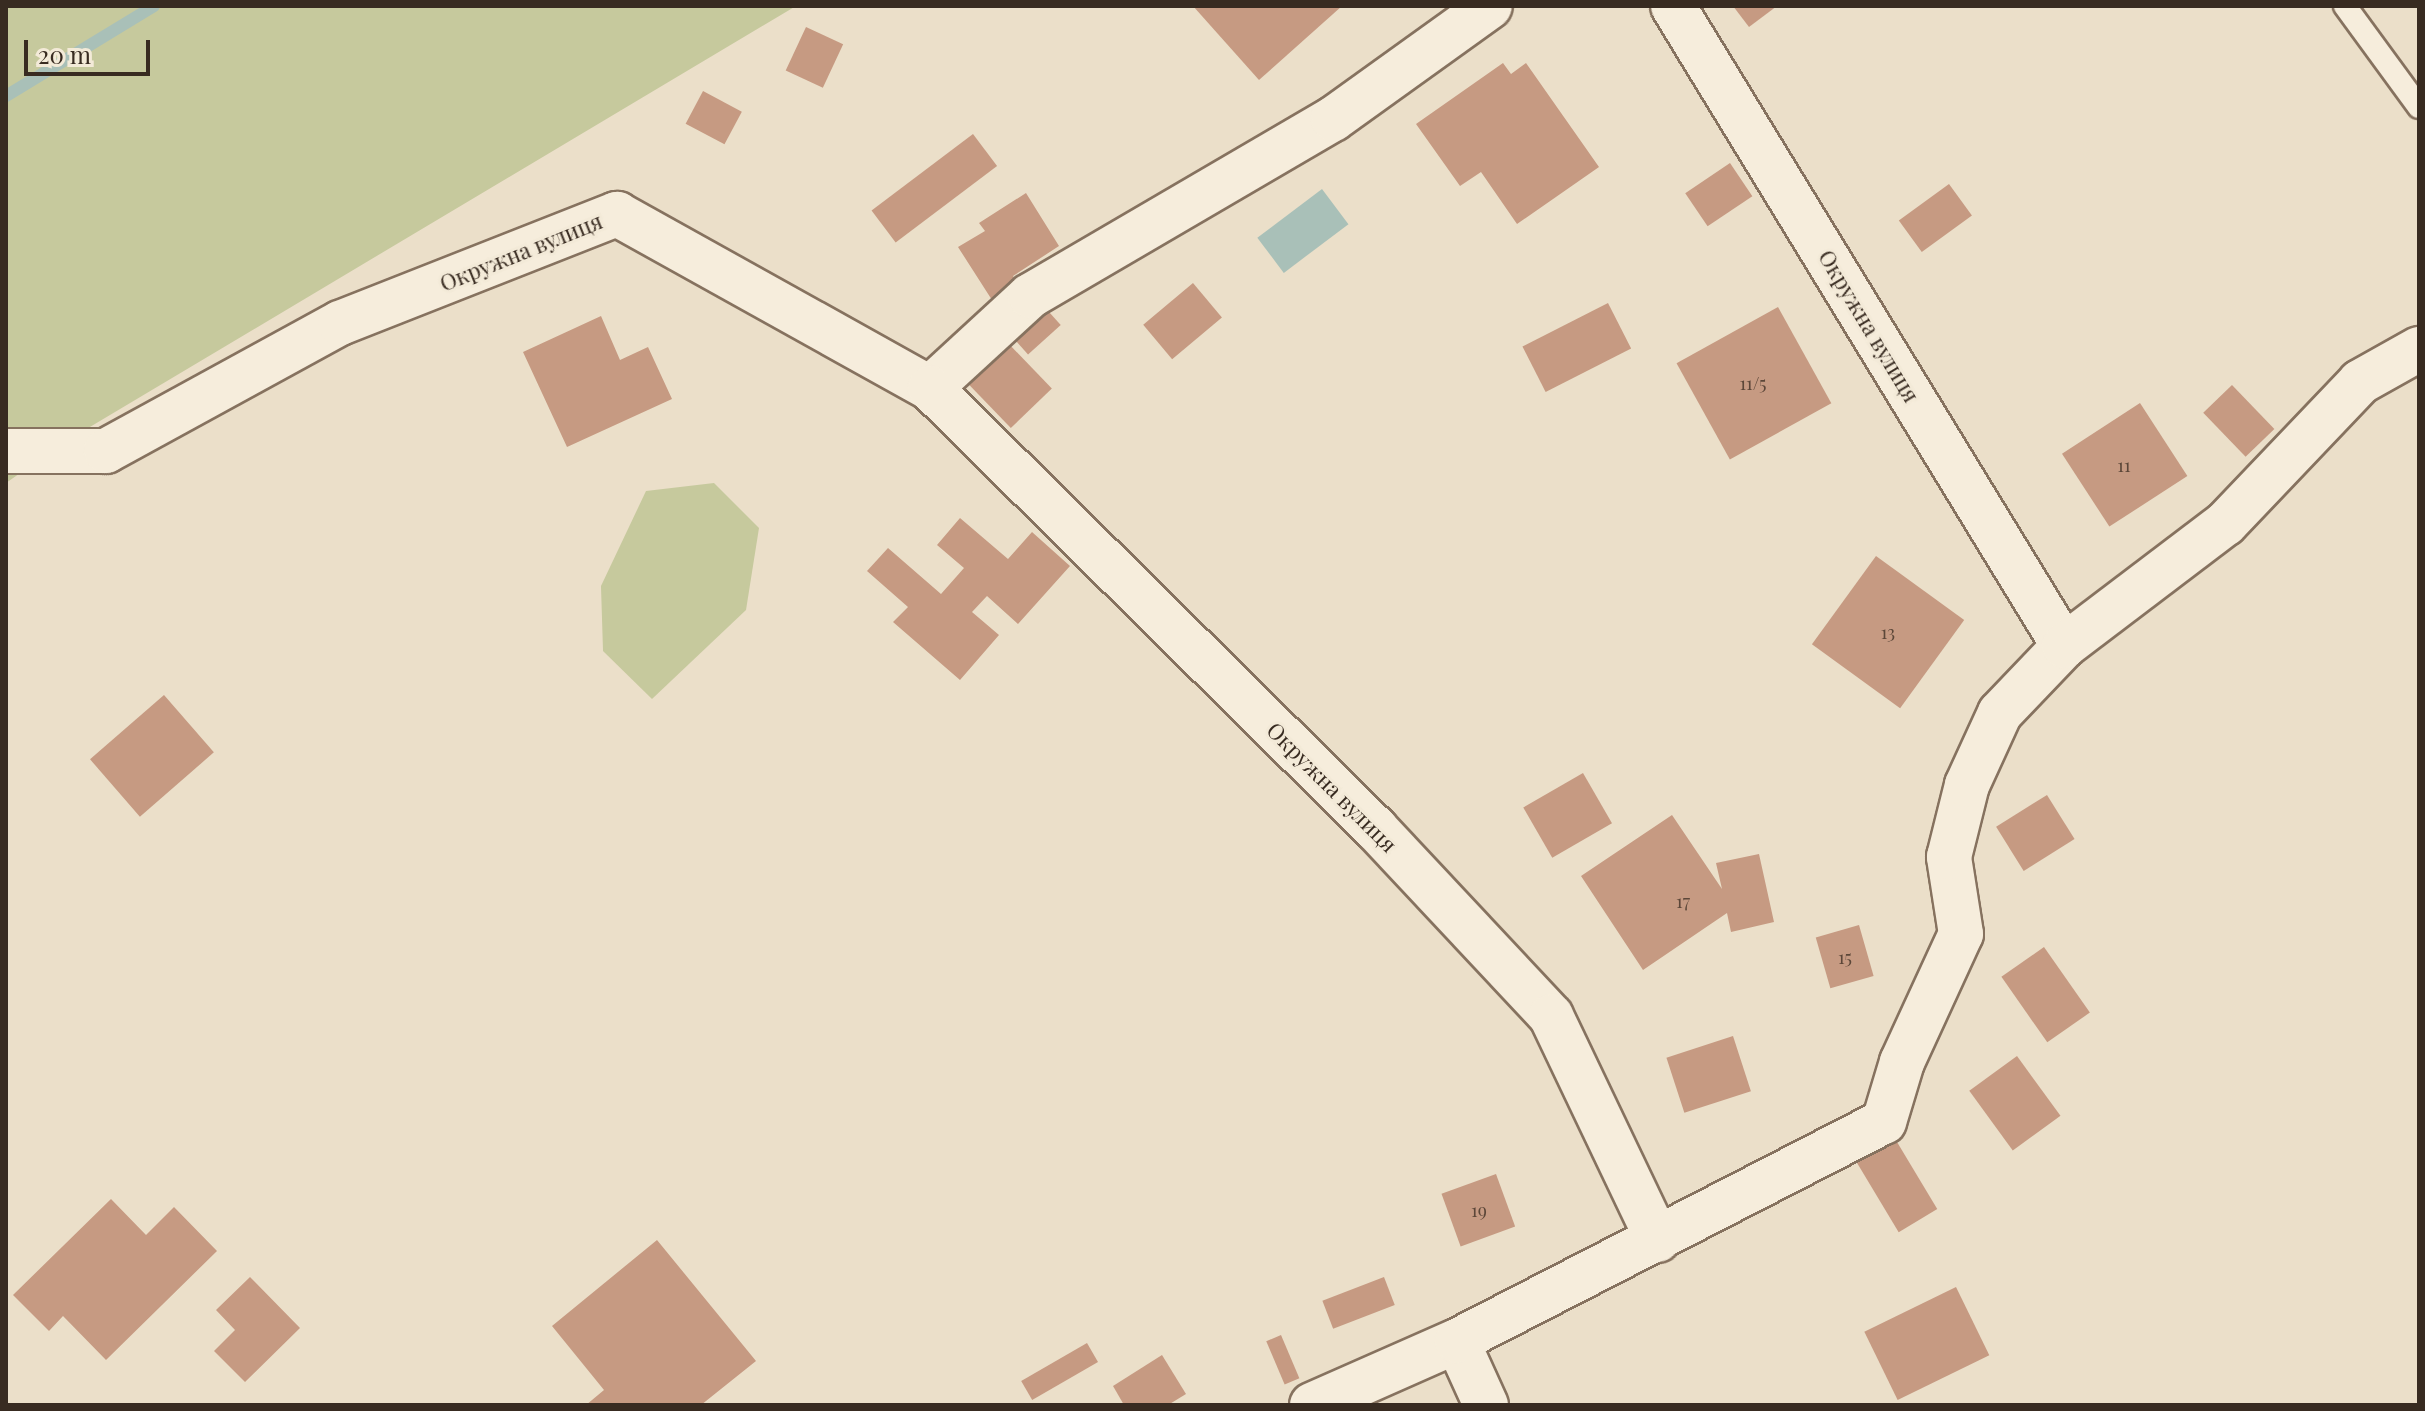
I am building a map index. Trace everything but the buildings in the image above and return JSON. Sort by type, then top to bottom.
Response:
[{"type":"street","points":[[930,388],[1030,296],[1333,119],[1490,6]]},
{"type":"street","name":"Окружна вулиця","points":[[1673,6],[2064,646]]},
{"type":"street","name":"Окружна вулиця","points":[[6,451],[106,451],[340,323],[617,214],[930,388],[1376,829],[1551,1016],[1658,1240]]},
{"type":"street","points":[[1312,1405],[1457,1341],[1884,1122],[1902,1062],[1961,934],[1949,857],[1967,785],[2000,713],[2064,646],[2225,524],[2360,382],[2419,349]]},
{"type":"street","points":[[1457,1341],[1486,1405]]},
{"type":"lane","points":[[2345,6],[2419,107]]},
{"type":"green space","points":[[6,6],[796,6],[63,443],[6,483]]},
{"type":"green space","points":[[714,483],[759,528],[746,610],[652,699],[603,651],[601,586],[646,491]]},
{"type":"water","points":[[1322,189],[1348,224],[1284,273],[1257,238]]},
{"type":"waterway","points":[[6,96],[154,6]]}]
